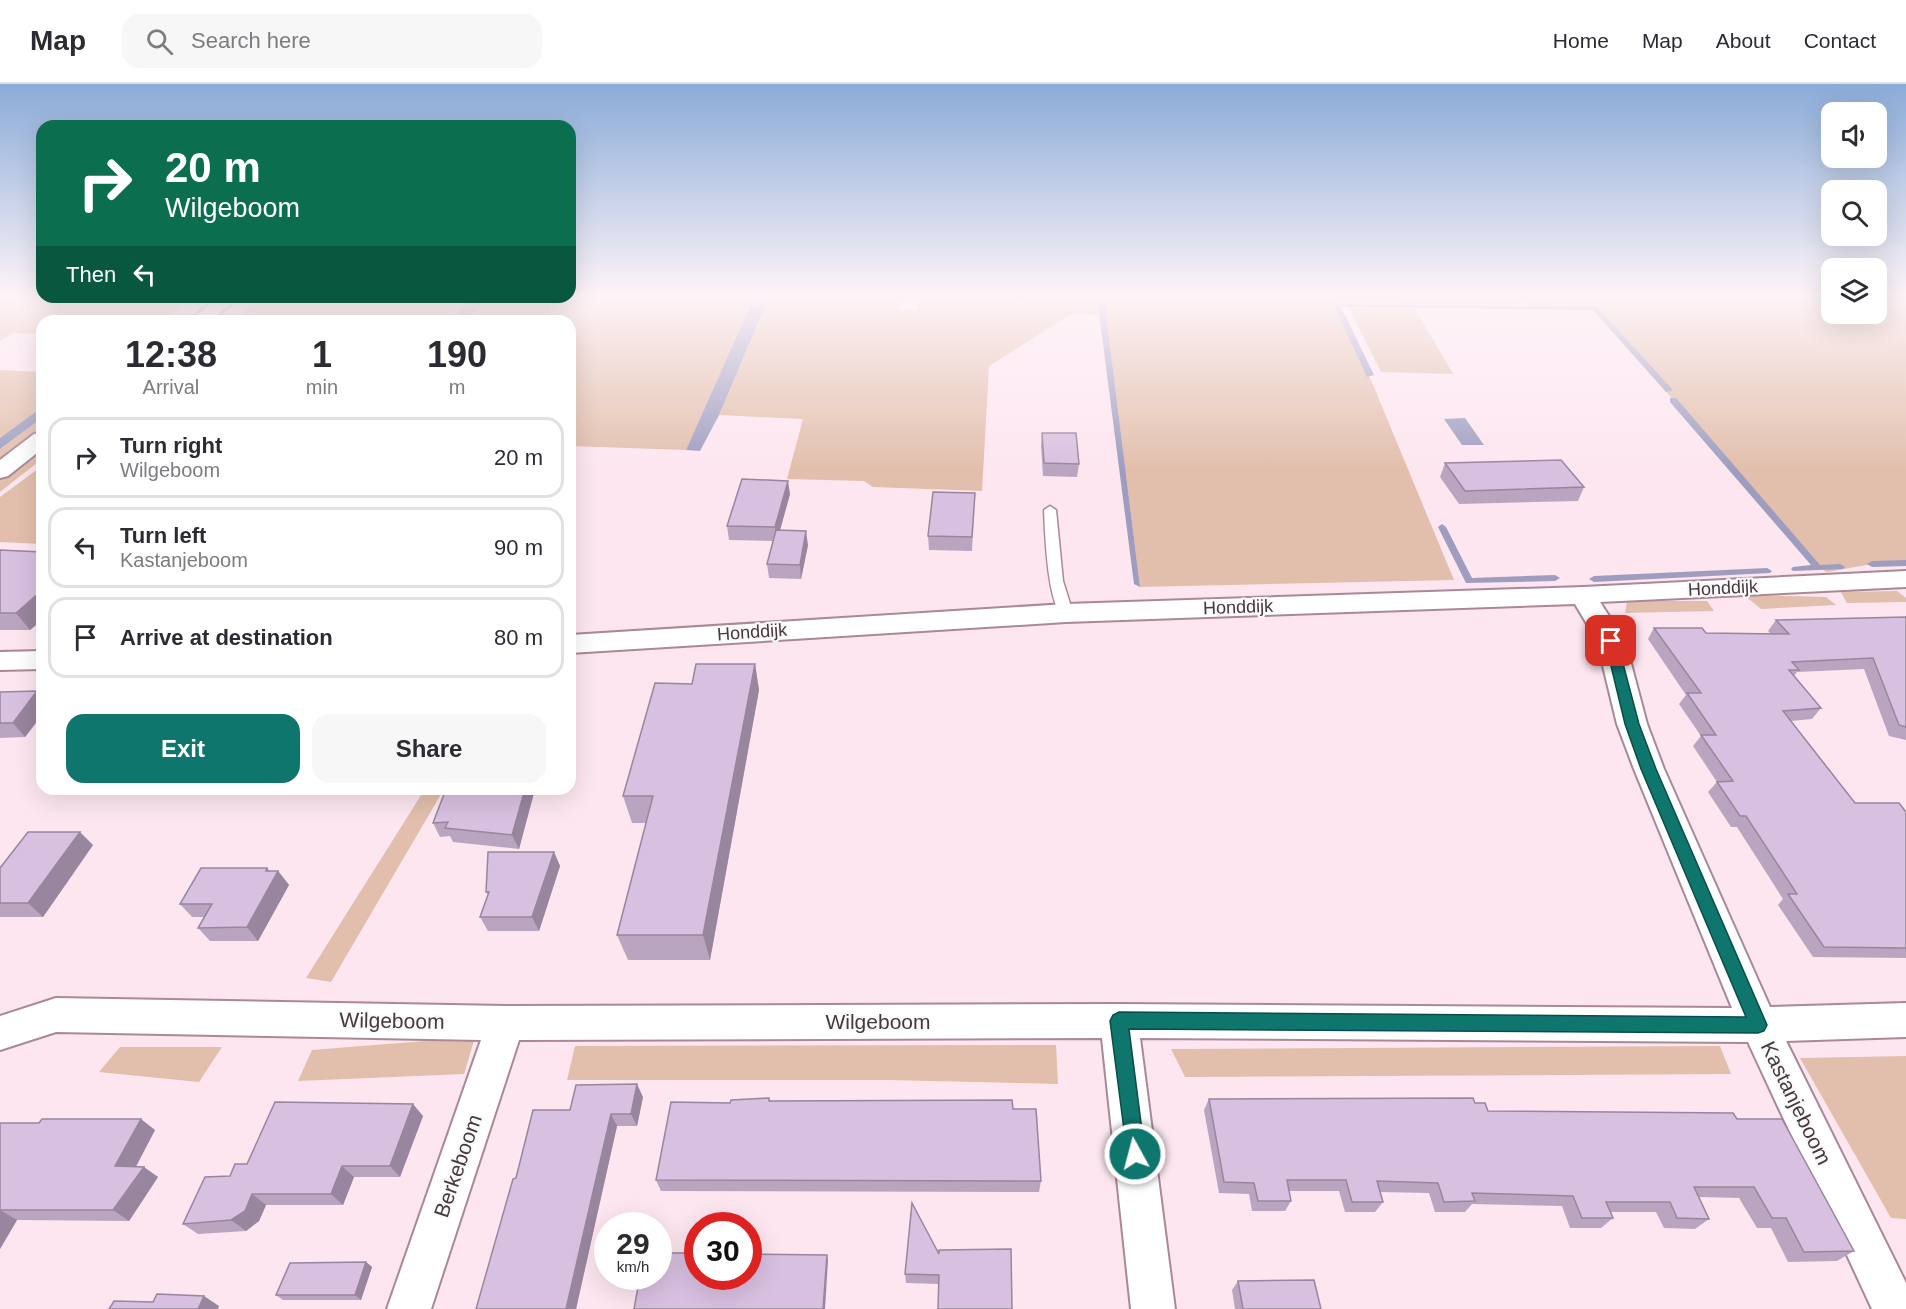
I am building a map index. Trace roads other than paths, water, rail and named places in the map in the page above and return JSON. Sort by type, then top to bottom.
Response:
[{"type":"street","points":[[0,471],[36,444]]},
{"type":"street","name":"Honddijk","points":[[576,644],[1066,613],[1584,594],[1906,579]]},
{"type":"street","name":"Kastanjeboom","points":[[1584,594],[1611,641],[1632,724],[1648,769],[1758,1025],[1895,1309]]},
{"type":"street","points":[[0,661],[36,660]]},
{"type":"street","name":"Wilgeboom","points":[[0,1033],[56,1015],[506,1023],[1119,1021],[1758,1025],[1906,1020]]},
{"type":"street","points":[[1119,1021],[1153,1309]]},
{"type":"street","name":"Berkeboom","points":[[410,1309],[506,1023]]},
{"type":"lane","points":[[1050,510],[1056,581],[1066,613]]},
{"type":"water","points":[[729,354],[745,354],[719,415],[700,451],[686,450]]},
{"type":"water","points":[[1104,354],[1111,354],[1140,587],[1134,584]]},
{"type":"water","points":[[36,411],[36,422],[0,449],[0,438]]},
{"type":"water","points":[[1465,418],[1484,445],[1462,445],[1444,419]]},
{"type":"waterway","points":[[1360,354],[1370,375]]},
{"type":"waterway","points":[[1637,354],[1669,390]]},
{"type":"waterway","points":[[1673,400],[1817,567]]},
{"type":"waterway","points":[[1442,527],[1469,581],[1555,578]]},
{"type":"waterway","points":[[1872,564],[1906,563]]},
{"type":"waterway","points":[[1796,569],[1840,567]]},
{"type":"waterway","points":[[1594,579],[1767,571]]}]
